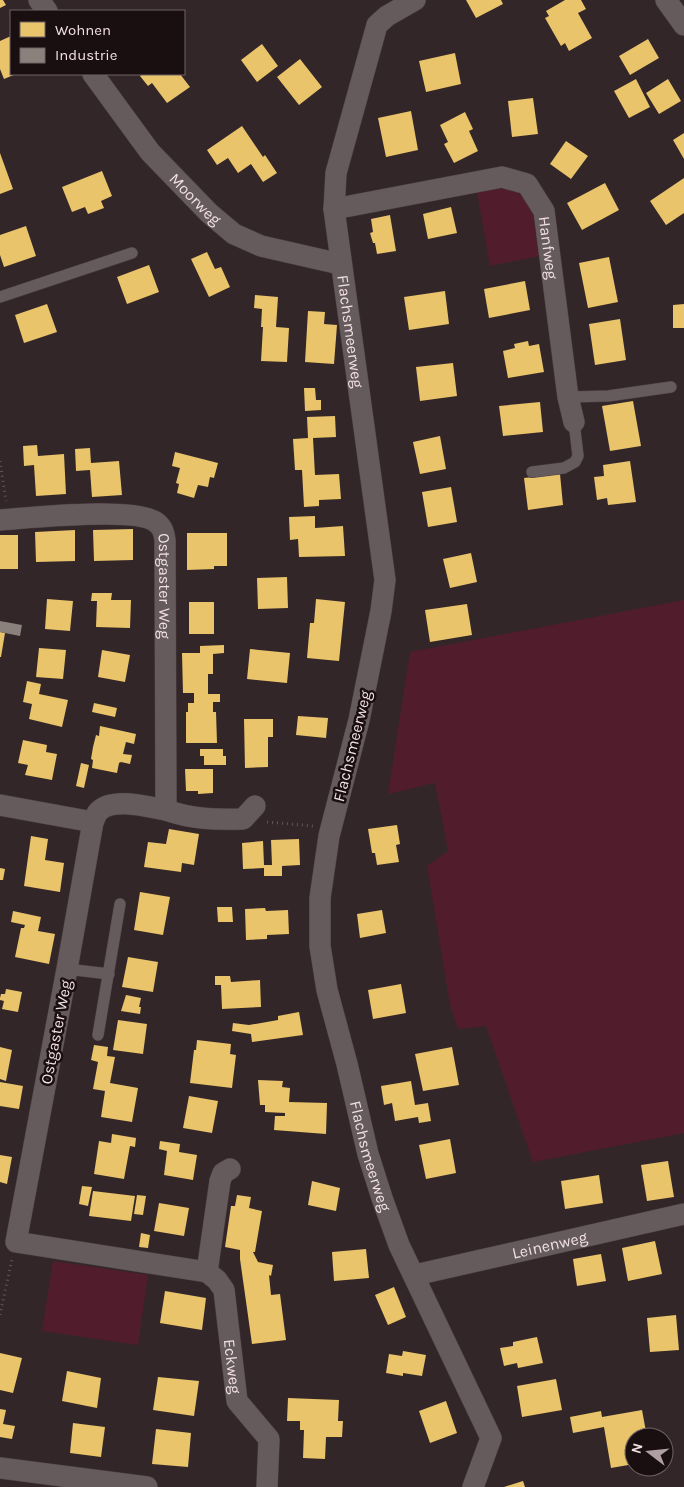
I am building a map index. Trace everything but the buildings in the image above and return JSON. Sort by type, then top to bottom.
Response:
[{"type":"street","name":"Flachsmeerweg","points":[[415,0],[387,16],[377,25],[336,173],[334,209],[340,264],[385,580],[381,612],[359,720],[331,828],[320,898],[320,946],[327,990],[368,1154],[382,1198],[399,1244],[491,1438],[473,1487]]},
{"type":"street","points":[[666,0],[684,25]]},
{"type":"street","name":"Moorweg","points":[[94,75],[150,152],[209,213],[234,234],[261,246],[340,264]]},
{"type":"street","name":"Hanfweg","points":[[334,209],[502,177],[527,184],[544,211],[568,397],[574,422]]},
{"type":"street","name":"Ostgaster Weg","points":[[5,520],[109,514],[143,517],[156,522],[164,530],[166,810]]},
{"type":"street","points":[[0,805],[93,822],[98,811],[111,804],[135,804],[166,810],[183,816],[216,820],[243,819],[255,806]]},
{"type":"street","name":"Ostgaster Weg","points":[[16,1242],[93,822]]},
{"type":"street","points":[[16,1242],[207,1272],[220,1181],[223,1173],[230,1169]]},
{"type":"street","name":"Leinenweg","points":[[415,1275],[684,1214]]},
{"type":"street","name":"Eckweg","points":[[207,1272],[218,1280],[224,1290],[237,1401],[268,1439],[267,1487]]},
{"type":"street","points":[[0,1468],[147,1487]]},
{"type":"lane","points":[[0,297],[132,253]]},
{"type":"lane","points":[[568,397],[608,396],[671,387]]},
{"type":"lane","points":[[532,472],[564,468],[575,462],[578,456],[574,422]]},
{"type":"lane","points":[[98,1035],[120,904]]},
{"type":"lane","points":[[67,969],[109,974]]},
{"type":"path","points":[[0,461],[5,520]]},
{"type":"path","points":[[238,819],[331,828]]},
{"type":"path","points":[[0,1315],[16,1242]]},
{"type":"shaded area","points":[[500,188],[517,192],[531,205],[540,256],[490,266],[477,192]]},
{"type":"shaded area","points":[[684,600],[684,1133],[533,1162],[486,1026],[458,1029],[450,1005],[427,866],[448,851],[435,783],[388,794],[410,652]]},
{"type":"shaded area","points":[[53,1261],[148,1275],[138,1345],[42,1331]]}]
